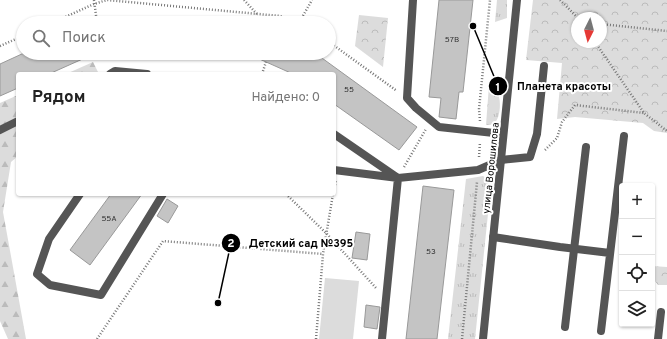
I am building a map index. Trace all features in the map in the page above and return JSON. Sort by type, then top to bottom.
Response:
[{"type":"street","points":[[413,0],[407,98],[416,108],[439,127],[503,134]]},
{"type":"street","name":"улица Ворошилова","points":[[483,339],[517,0]]},
{"type":"street","points":[[336,170],[398,178],[478,170],[500,160],[530,157],[537,134],[544,66]]},
{"type":"street","points":[[0,130],[16,122]]},
{"type":"street","points":[[336,135],[398,178]]},
{"type":"street","points":[[601,330],[624,136]]},
{"type":"street","points":[[565,327],[586,147]]},
{"type":"street","points":[[382,339],[398,178]]},
{"type":"street","points":[[79,196],[49,239],[37,274],[50,285],[101,295],[162,196]]},
{"type":"street","points":[[493,237],[610,253]]},
{"type":"street","points":[[658,339],[661,312]]},
{"type":"path","points":[[94,0],[96,16]]},
{"type":"path","points":[[67,16],[107,0],[280,16]]},
{"type":"path","points":[[244,0],[257,14]]},
{"type":"path","points":[[304,16],[312,0]]},
{"type":"path","points":[[560,0],[572,12]]},
{"type":"path","points":[[607,25],[667,31]]},
{"type":"path","points":[[0,46],[16,39]]},
{"type":"path","points":[[336,47],[407,98]]},
{"type":"path","points":[[599,48],[644,113],[667,131]]},
{"type":"path","points":[[263,72],[266,62]]},
{"type":"path","points":[[542,153],[557,138],[562,122],[575,105],[644,113]]},
{"type":"path","points":[[398,178],[431,120]]},
{"type":"path","points":[[288,196],[327,234],[386,299]]},
{"type":"path","points":[[316,339],[323,254],[333,196]]},
{"type":"path","points":[[97,339],[163,241],[323,254]]},
{"type":"green space","points":[[497,0],[507,0],[507,18],[495,22]]},
{"type":"green space","points":[[533,0],[667,0],[667,133],[654,131],[643,123],[575,117],[557,119],[562,63],[526,60]]},
{"type":"green space","points":[[359,15],[388,18],[383,67],[355,46]]},
{"type":"green space","points":[[93,62],[98,72],[70,72]]},
{"type":"green space","points":[[489,85],[498,93],[500,108],[499,116],[495,122],[486,125]]},
{"type":"green space","points":[[16,96],[16,158],[11,162],[3,212],[26,339],[8,339],[0,321],[0,103]]},
{"type":"green space","points":[[483,176],[489,180],[491,185],[475,339],[448,339],[466,179]]},
{"type":"green space","points":[[655,266],[667,267],[667,285],[658,285],[655,281]]},
{"type":"green space","points":[[325,278],[359,281],[353,339],[319,339]]},
{"type":"building","points":[[439,0],[473,0],[463,92],[459,92],[456,119],[439,117],[441,98],[429,97]]},
{"type":"building","points":[[16,57],[16,60],[80,60],[53,72],[16,72],[16,89],[0,96],[0,64]]},
{"type":"building","points":[[262,60],[325,60],[417,127],[399,150],[336,105],[336,72],[289,72]]},
{"type":"building","points":[[423,186],[454,190],[437,339],[406,339]]},
{"type":"building","points":[[110,196],[141,196],[90,265],[70,250]]},
{"type":"building","points":[[167,199],[178,206],[168,223],[157,216]]},
{"type":"building","points":[[356,232],[370,234],[367,260],[352,258]]},
{"type":"building","points":[[366,305],[380,307],[377,329],[364,327]]},
{"type":"place","name":"Планета красоты","points":[[473,26]]},
{"type":"place","name":"Детский сад №395","points":[[218,303]]}]
